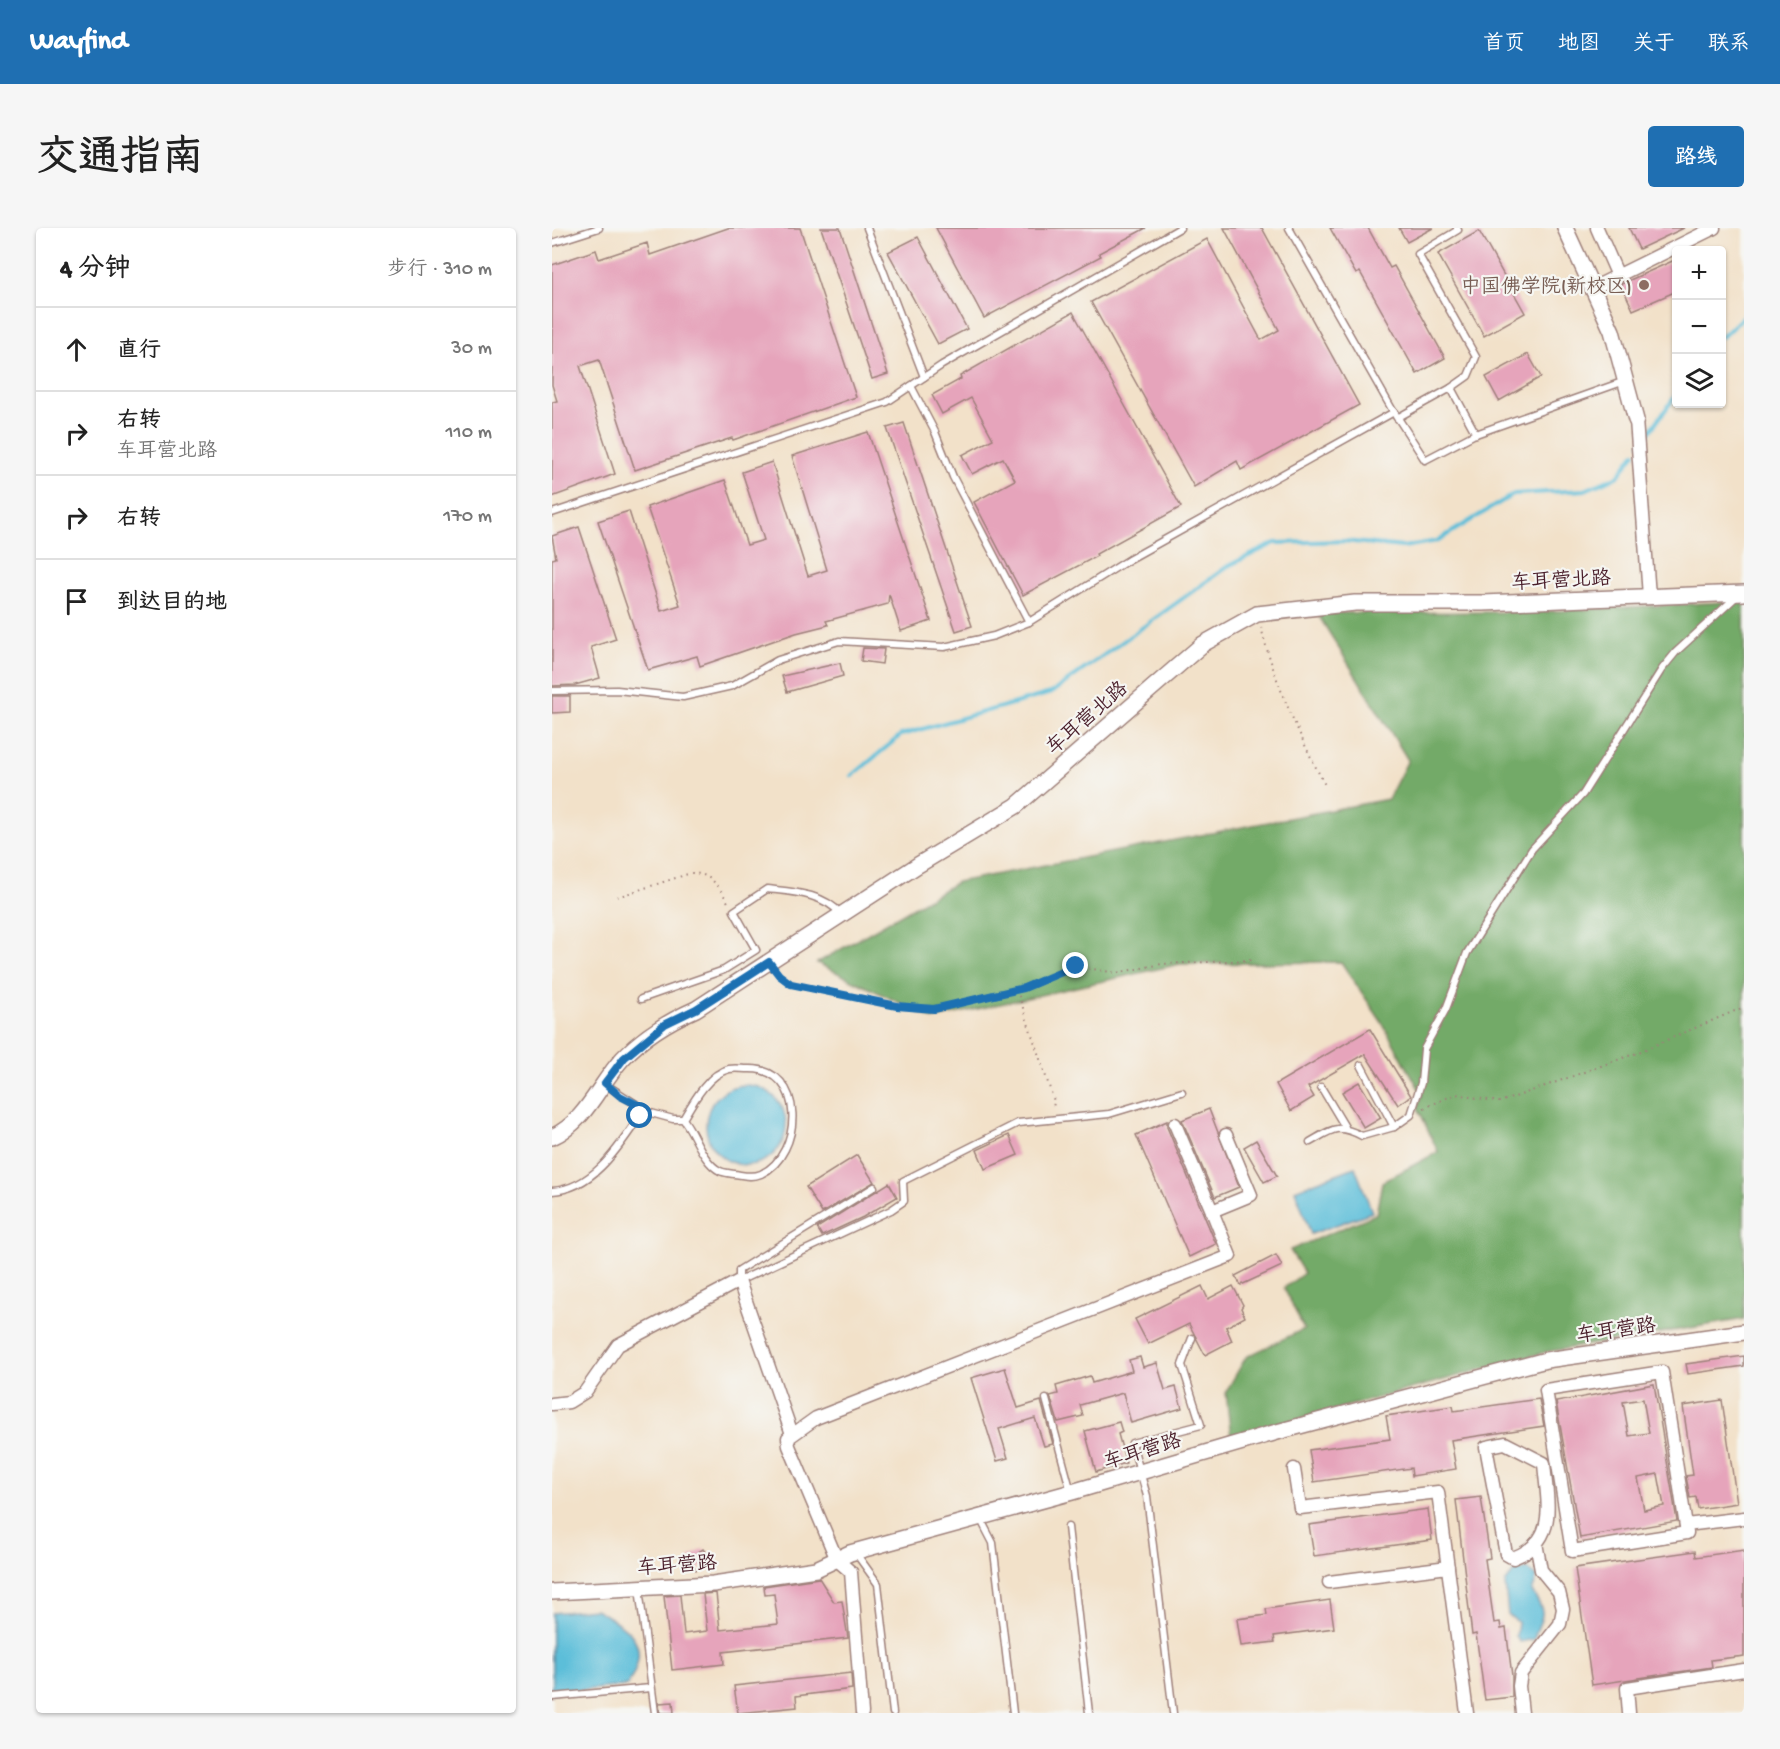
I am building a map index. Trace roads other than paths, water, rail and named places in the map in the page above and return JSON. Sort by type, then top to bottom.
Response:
[{"type":"street","points":[[1565,228],[1612,331],[1636,420],[1640,500],[1649,596]]},
{"type":"street","points":[[1597,228],[1617,276]]},
{"type":"street","points":[[1593,288],[1714,228]]},
{"type":"street","name":"车耳营北路","points":[[552,1137],[564,1132],[578,1119],[624,1058],[665,1024],[696,1009],[841,914],[1016,806],[1203,644],[1257,614],[1355,603],[1483,603],[1742,593]]},
{"type":"street","points":[[862,1713],[851,1572],[837,1560],[789,1446],[788,1438],[816,1418],[1230,1256],[1175,1124]]},
{"type":"street","points":[[1212,1211],[1251,1195],[1226,1135]]},
{"type":"street","points":[[552,1404],[569,1402],[585,1392],[618,1345],[739,1281],[792,1434]]},
{"type":"street","name":"车耳营路","points":[[552,1592],[748,1579],[816,1569],[854,1552],[1277,1432],[1546,1360],[1744,1332]]},
{"type":"street","points":[[1662,1372],[1686,1526],[1688,1533],[1572,1551],[1546,1390],[1662,1372]]},
{"type":"street","points":[[1505,1443],[1544,1463],[1548,1511],[1546,1533],[1536,1543],[1526,1553],[1514,1558],[1506,1554],[1486,1447],[1505,1443]]},
{"type":"street","points":[[1294,1469],[1300,1508],[1438,1492],[1467,1713]]},
{"type":"street","points":[[1686,1526],[1744,1518]]},
{"type":"street","points":[[1522,1713],[1519,1686],[1521,1673],[1560,1624],[1563,1609],[1558,1592],[1541,1570],[1536,1543]]},
{"type":"street","points":[[1329,1582],[1448,1567]]},
{"type":"street","points":[[1629,1713],[1627,1688],[1744,1670]]},
{"type":"lane","points":[[552,243],[599,228]]},
{"type":"lane","points":[[867,228],[924,377]]},
{"type":"lane","points":[[552,513],[887,402],[924,377],[1180,228]]},
{"type":"lane","points":[[1289,228],[1397,418],[1425,460],[1476,434],[1626,381]]},
{"type":"lane","points":[[1397,418],[1468,376],[1476,357],[1418,254],[1458,230],[1457,228]]},
{"type":"lane","points":[[911,386],[935,432],[953,477],[1029,622]]},
{"type":"lane","points":[[1450,388],[1476,434]]},
{"type":"lane","points":[[552,691],[616,690],[683,697],[732,686],[778,660],[839,641],[944,647],[994,636],[1029,622],[1130,559],[1394,412],[1397,418]]},
{"type":"lane","points":[[1321,1087],[1345,1127],[1362,1136],[1395,1126],[1411,1115],[1421,1083],[1424,1049],[1446,1009],[1467,953],[1505,888],[1532,849],[1583,794],[1676,652],[1742,593]]},
{"type":"lane","points":[[641,999],[724,970],[756,950],[734,911],[766,889],[802,894],[830,902],[841,914]]},
{"type":"lane","points":[[1361,1065],[1395,1126]]},
{"type":"lane","points":[[728,1069],[753,1069],[774,1076],[785,1087],[792,1103],[794,1127],[785,1147],[771,1167],[761,1174],[748,1176],[720,1172],[703,1154],[693,1130],[684,1119],[705,1086],[728,1069]]},
{"type":"lane","points":[[605,1083],[640,1110],[673,1119],[684,1119]]},
{"type":"lane","points":[[874,1187],[739,1270],[739,1281],[891,1210],[904,1201],[903,1181],[1018,1123],[1109,1114],[1182,1092]]},
{"type":"lane","points":[[552,1191],[578,1186],[590,1177],[620,1146],[640,1116],[640,1110]]},
{"type":"lane","points":[[1310,1142],[1336,1128],[1345,1127]]},
{"type":"lane","points":[[1173,1713],[1148,1496],[1132,1443],[1201,1425],[1182,1365],[1192,1338]]},
{"type":"lane","points":[[1046,1399],[1072,1492]]},
{"type":"lane","points":[[979,1518],[993,1543],[1013,1713]]},
{"type":"lane","points":[[1068,1527],[1089,1713]]},
{"type":"lane","points":[[854,1552],[878,1584],[893,1713]]},
{"type":"lane","points":[[638,1587],[655,1713]]},
{"type":"lane","points":[[552,1697],[651,1688]]},
{"type":"water","points":[[738,1085],[754,1085],[775,1096],[786,1117],[786,1133],[775,1154],[754,1165],[738,1165],[724,1159],[712,1147],[706,1133],[706,1117],[712,1103],[724,1091]]},
{"type":"water","points":[[1355,1167],[1372,1212],[1311,1234],[1295,1190]]},
{"type":"water","points":[[1527,1569],[1537,1577],[1532,1592],[1541,1607],[1542,1616],[1534,1639],[1520,1642],[1516,1637],[1518,1622],[1508,1615],[1505,1583],[1514,1572]]},
{"type":"water","points":[[595,1609],[619,1623],[634,1639],[638,1648],[635,1671],[627,1686],[552,1693],[552,1613]]},
{"type":"waterway","points":[[1726,333],[1744,316]]},
{"type":"waterway","points":[[1641,444],[1672,401]]},
{"type":"waterway","points":[[852,776],[901,735],[1051,693],[1228,566],[1275,543],[1344,541],[1403,547],[1437,541],[1514,494],[1585,490],[1618,476],[1635,453]]},
{"type":"place","name":"中国佛学院(新校区)","points":[[1644,285]]}]
